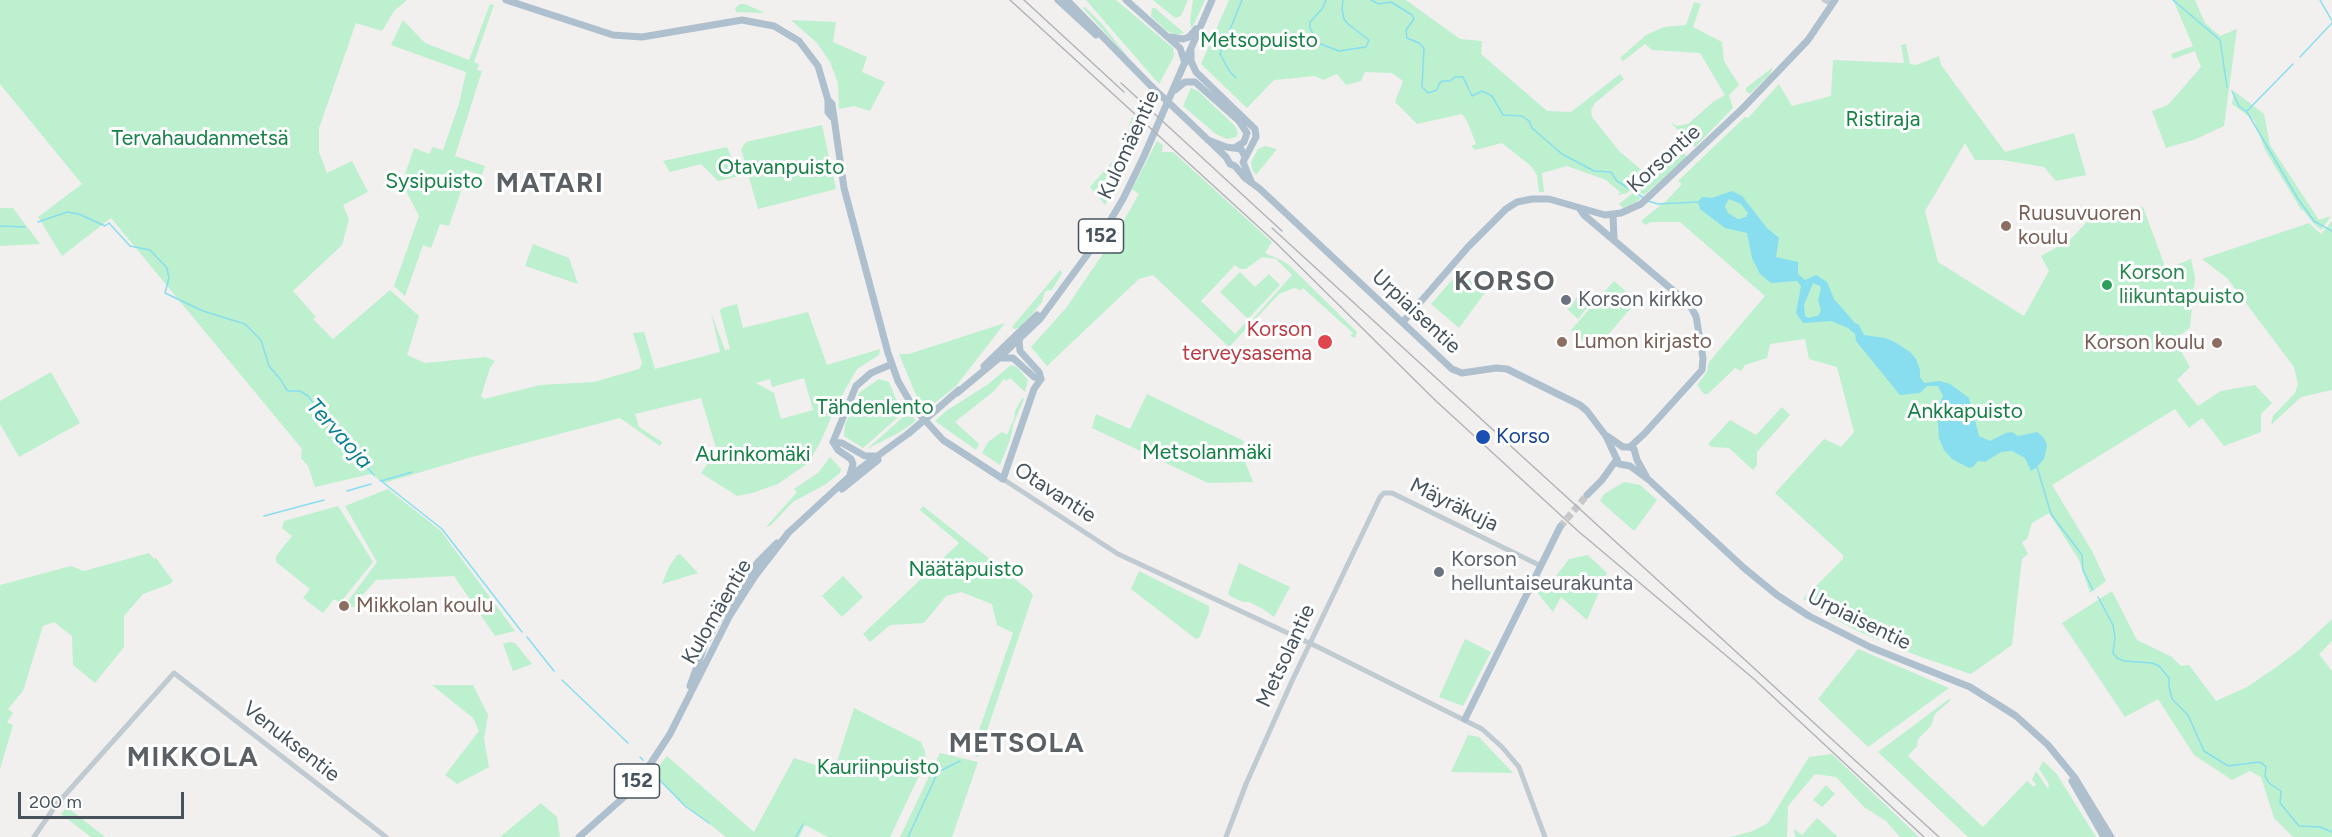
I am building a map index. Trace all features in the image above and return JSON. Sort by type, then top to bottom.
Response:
[{"type":"main road","name":"Otavantie","points":[[506,0],[599,32],[629,37],[668,33],[731,21],[765,23],[799,41],[818,66],[831,104],[844,188],[892,364],[907,399],[927,425],[943,440],[1003,479]]},
{"type":"main road","points":[[1126,0],[1180,48],[1185,63]]},
{"type":"main road","name":"Kulomäentie","points":[[816,508],[880,459],[999,358],[1040,319],[1095,246],[1123,199],[1212,0]]},
{"type":"main road","name":"Urpiaisentie","points":[[1065,1],[1226,157],[1227,162],[1235,166],[1245,178],[1452,369],[1462,373],[1501,368],[1517,373],[1580,405],[1606,435],[1617,457],[1627,467],[1649,480],[1744,568],[1792,606],[1870,647],[1959,682],[1991,698],[2032,729],[2066,767],[2085,793],[2111,837]]},
{"type":"main road","name":"Korsontie","points":[[1403,322],[1468,247],[1506,209],[1521,201],[1539,198],[1605,215],[1613,215],[1641,204],[1743,108],[1808,40],[1833,2]]},
{"type":"main road","points":[[1168,36],[1179,40],[1189,36],[1202,21]]},
{"type":"main road","points":[[1192,47],[1191,61],[1196,72],[1255,129],[1256,137],[1244,160],[1235,166]]},
{"type":"main road","points":[[1173,91],[1185,82],[1195,82],[1239,121],[1247,134],[1244,142],[1226,157]]},
{"type":"main road","name":"Urpiaisentie","points":[[1208,140],[1243,150],[1244,160],[1253,183]]},
{"type":"main road","points":[[1579,208],[1689,304],[1696,316],[1703,358],[1702,370],[1645,433],[1617,457],[1602,480],[1587,495]]},
{"type":"main road","points":[[1605,215],[1605,232]]},
{"type":"main road","points":[[1613,215],[1614,239]]},
{"type":"main road","name":"Kulomäentie","points":[[957,393],[1058,295]]},
{"type":"main road","points":[[1019,340],[1020,351],[1039,372],[1041,379]]},
{"type":"main road","points":[[999,358],[1013,358],[1034,377],[1041,379]]},
{"type":"main road","points":[[833,442],[856,386],[871,373],[892,364]]},
{"type":"main road","points":[[1003,479],[1034,389],[1041,379]]},
{"type":"main road","name":"Kulomäentie","points":[[579,837],[624,797],[649,766],[680,714],[730,615],[755,576],[789,532],[850,476],[909,433]]},
{"type":"main road","points":[[1602,480],[1627,467],[1637,457],[1645,433]]},
{"type":"main road","name":"Urpiaisentie","points":[[1606,435],[1627,447],[1637,457],[1649,480]]},
{"type":"main road","points":[[833,442],[842,443],[865,456],[877,455]]},
{"type":"main road","points":[[833,442],[838,450],[851,459],[853,464],[850,476]]},
{"type":"main road","points":[[1465,719],[1560,527]]},
{"type":"main road","name":"Urpiaisentie","points":[[2066,767],[2080,797],[2104,837]]},
{"type":"street","points":[[1824,0],[1833,2]]},
{"type":"street","name":"Otavantie","points":[[1003,479],[1118,554],[1465,719],[1493,738],[1519,767],[1545,837]]},
{"type":"street","name":"Metsolantie","points":[[1226,837],[1258,755],[1309,643],[1384,493]]},
{"type":"street","name":"Mäyräkuja","points":[[1384,493],[1392,493],[1541,566]]},
{"type":"street","name":"Venuksentie","points":[[34,837],[56,805],[174,673],[386,837]]},
{"type":"green space","name":"Tervahaudanmetsä","points":[[0,0],[407,0],[394,11],[382,31],[356,23],[319,128],[319,152],[327,173],[352,161],[368,192],[343,205],[349,219],[342,245],[293,291],[316,317],[313,319],[333,339],[390,290],[419,316],[407,355],[425,363],[486,357],[495,361],[490,368],[481,396],[484,399],[540,385],[594,382],[639,369],[642,363],[633,333],[644,332],[655,369],[720,352],[711,313],[725,350],[730,349],[720,311],[722,308],[737,304],[743,328],[808,312],[827,365],[880,349],[879,355],[857,369],[808,463],[778,484],[752,493],[737,496],[701,473],[717,451],[701,398],[635,414],[639,427],[662,442],[660,446],[620,418],[384,483],[371,474],[315,487],[308,466],[301,458],[302,449],[111,218],[62,256],[38,217],[82,184],[0,84]],"holes":[[[804,378],[813,410],[781,419],[774,393],[756,383],[770,379],[772,387]]]},
{"type":"green space","points":[[1086,0],[1116,0],[1173,48],[1174,56],[1159,84]]},
{"type":"green space","points":[[1153,0],[1188,0],[1181,16],[1175,18]]},
{"type":"green space","points":[[1193,0],[1205,0],[1192,28],[1190,22]]},
{"type":"green space","name":"Metsopuisto","points":[[1229,0],[1406,0],[1460,39],[1482,41],[1481,54],[1547,111],[1571,112],[1620,74],[1624,79],[1595,103],[1591,110],[1592,117],[1619,151],[1645,173],[1627,193],[1618,195],[1620,192],[1606,180],[1567,166],[1542,173],[1544,192],[1539,192],[1537,175],[1531,166],[1502,143],[1475,150],[1471,146],[1476,144],[1462,114],[1417,124],[1395,102],[1403,81],[1392,73],[1365,72],[1361,81],[1346,85],[1337,74],[1323,80],[1315,76],[1274,80],[1247,108],[1201,64]]},
{"type":"green space","points":[[2173,0],[2195,0],[2205,23],[2220,36],[2237,29],[2224,126],[2196,139],[2166,148],[2152,111],[2168,105],[2201,67],[2195,51],[2173,59],[2171,54],[2193,46]]},
{"type":"green space","points":[[1694,2],[1701,4],[1693,27],[1722,42],[1724,61],[1739,85],[1729,95],[1733,108],[1695,147],[1670,122],[1677,126],[1688,124],[1713,102],[1725,95],[1700,53],[1652,50],[1645,44],[1623,61],[1620,58],[1646,35],[1664,27],[1686,25]]},
{"type":"green space","name":"Sysipuisto","points":[[490,4],[494,5],[474,62],[479,64],[477,70],[482,71],[455,156],[485,166],[482,175],[468,171],[449,226],[440,224],[431,248],[423,245],[405,296],[394,286],[419,216],[402,183],[414,148],[429,154],[433,147],[443,150],[459,104],[466,72],[391,45],[403,20],[425,43],[469,60]]},
{"type":"green space","points":[[740,4],[765,13],[736,12],[735,8]]},
{"type":"green space","points":[[1085,7],[1101,23],[1135,66],[1083,8]]},
{"type":"green space","points":[[1152,8],[1155,8],[1184,33],[1176,35],[1167,31],[1151,16]]},
{"type":"green space","points":[[791,20],[836,22],[833,42],[867,57],[862,72],[885,82],[870,111],[854,106],[839,109],[838,83],[830,62],[817,43]]},
{"type":"green space","name":"Ankkapuisto","points":[[1906,44],[1910,64],[1916,65],[1939,56],[1941,65],[2005,152],[2074,133],[2086,175],[2056,181],[2044,167],[2002,160],[1975,160],[1965,143],[1925,211],[1938,262],[2024,316],[2049,271],[2041,256],[2070,240],[2097,211],[2143,207],[2166,269],[2191,259],[2195,277],[2190,328],[2174,339],[2190,367],[2177,380],[2198,406],[2221,391],[2255,385],[2272,403],[2261,414],[2261,432],[2224,446],[2202,418],[2189,428],[2175,409],[2052,485],[2092,551],[2106,581],[2090,593],[2079,560],[2049,513],[2032,523],[2027,539],[2022,542],[2028,554],[2022,559],[2012,645],[1971,674],[1864,634],[1819,611],[1822,607],[1803,599],[1843,559],[1843,555],[1775,493],[1824,439],[1841,447],[1854,432],[1837,367],[1809,359],[1805,339],[1770,344],[1767,358],[1745,365],[1741,371],[1735,368],[1708,394],[1704,394],[1697,385],[1707,372],[1709,362],[1765,296],[1680,222],[1651,222],[1645,225],[1641,221],[1667,200],[1682,184],[1678,181],[1745,117],[1748,118],[1779,84],[1792,106],[1831,96],[1833,60],[1904,63],[1901,45]]},
{"type":"green space","points":[[1773,67],[1770,74],[1750,94],[1746,91],[1746,88]]},
{"type":"green space","points":[[1191,88],[1198,91],[1235,126],[1238,133],[1236,137],[1227,139],[1216,134],[1183,106]]},
{"type":"green space","points":[[2234,91],[2264,114],[2270,145],[2319,220],[2331,216],[2321,230],[2302,211],[2265,150],[2254,120],[2232,104]]},
{"type":"green space","points":[[1132,117],[1145,128],[1105,205],[1090,187],[1120,153]]},
{"type":"green space","name":"Otavanpuisto","points":[[822,125],[836,189],[758,209],[741,149],[746,142]]},
{"type":"green space","points":[[1157,141],[1163,145],[1162,152],[1173,152],[1272,242],[1265,253],[1290,266],[1357,332],[1355,338],[1350,336],[1353,333],[1303,288],[1301,290],[1294,288],[1279,294],[1229,347],[1153,275],[1139,279],[1047,366],[1031,347],[1066,308],[1115,236],[1139,194],[1132,189]],"holes":[[[1262,257],[1276,259],[1292,275],[1252,320],[1247,321],[1235,334],[1201,301],[1235,265],[1240,269],[1246,269]]]},
{"type":"green space","points":[[1265,146],[1277,149],[1256,175],[1251,162],[1258,149]]},
{"type":"green space","points":[[1679,146],[1687,157],[1644,195],[1635,190]]},
{"type":"green space","points":[[727,147],[739,176],[718,181],[701,164],[670,172],[663,161]]},
{"type":"green space","points":[[1633,193],[1641,198],[1623,208],[1619,204]]},
{"type":"green space","points":[[0,208],[13,208],[40,244],[0,246]]},
{"type":"green space","points":[[2332,221],[2332,390],[2301,397],[2271,425],[2273,416],[2295,393],[2298,384],[2294,367],[2227,278],[2202,259],[2309,223],[2321,234]]},
{"type":"green space","points":[[533,244],[569,258],[578,284],[525,266]]},
{"type":"green space","points":[[1060,270],[1062,273],[1052,290],[1045,291],[1042,302],[1032,314],[1020,327],[1015,329],[1012,327]]},
{"type":"green space","points":[[1460,271],[1484,294],[1459,328],[1431,304]]},
{"type":"green space","points":[[1240,272],[1255,287],[1269,274],[1280,285],[1248,319],[1220,292]]},
{"type":"green space","points":[[1614,281],[1637,301],[1594,351],[1571,330]]},
{"type":"green space","points":[[1581,290],[1592,302],[1578,319],[1567,309],[1571,307]]},
{"type":"green space","points":[[1005,323],[956,386],[926,410],[918,400],[899,354],[909,354]]},
{"type":"green space","points":[[1011,365],[1017,367],[1028,380],[1025,392],[1010,378],[1006,381],[1004,379],[994,391],[955,422],[979,444],[976,450],[935,421],[946,411],[987,385]]},
{"type":"green space","points":[[51,372],[80,423],[19,457],[0,424],[0,401]]},
{"type":"green space","name":"Tähdenlento","points":[[879,379],[889,382],[899,406],[905,411],[863,448],[844,436],[845,425],[859,393]]},
{"type":"green space","name":"Metsolanmäki","points":[[1147,394],[1244,441],[1241,451],[1253,482],[1208,483],[1092,428],[1096,414],[1130,429]]},
{"type":"green space","points":[[1022,398],[1024,399],[1000,465],[982,453],[988,442],[1002,432],[1007,435]]},
{"type":"green space","points":[[1782,407],[1790,415],[1757,452],[1757,465],[1753,470],[1729,448],[1712,447],[1708,444],[1730,420],[1756,435]]},
{"type":"green space","points":[[909,412],[916,421],[867,449]]},
{"type":"green space","points":[[830,457],[841,469],[840,473],[826,484],[793,502],[770,526],[766,527],[797,492],[794,489],[818,473]]},
{"type":"green space","points":[[1624,482],[1640,485],[1657,500],[1634,531],[1600,501],[1604,494]]},
{"type":"green space","points":[[388,489],[441,531],[515,631],[495,636],[454,576],[376,580],[355,607],[346,607],[345,605],[377,562],[345,506]]},
{"type":"green space","points":[[338,506],[373,562],[340,603],[334,599],[323,613],[303,598],[310,589],[276,562],[276,556],[292,536],[282,528],[284,521]]},
{"type":"green space","name":"Näätäpuisto","points":[[923,506],[1033,595],[978,757],[971,753],[1013,633],[997,625],[992,604],[961,592],[946,596],[924,623],[890,625],[870,642],[863,634],[959,543],[920,510]]},
{"type":"green space","points":[[149,553],[154,559],[156,558],[173,581],[143,594],[124,616],[124,647],[95,683],[73,665],[72,636],[54,622],[43,626],[23,691],[8,709],[13,713],[7,722],[13,725],[0,769],[0,585],[71,566],[84,571]]},
{"type":"green space","points":[[680,554],[698,573],[662,584],[669,567]]},
{"type":"green space","points":[[1588,555],[1607,573],[1587,620],[1561,597],[1553,612],[1536,591],[1553,580],[1569,559]]},
{"type":"green space","points":[[1239,563],[1290,587],[1274,617],[1263,609],[1249,602],[1243,602],[1228,593]]},
{"type":"green space","points":[[1139,571],[1209,606],[1200,637],[1196,639],[1131,589]]},
{"type":"green space","points":[[843,576],[863,597],[842,617],[822,596]]},
{"type":"green space","points":[[2112,591],[2137,640],[2172,657],[2181,666],[2189,665],[2216,701],[2247,687],[2275,668],[2299,650],[2332,619],[2332,641],[2319,654],[2332,671],[2332,837],[2293,837],[2274,818],[2261,777],[2250,771],[2232,780],[2194,755],[2158,699],[2125,717],[2062,623]]},
{"type":"green space","points":[[1465,639],[1491,652],[1463,706],[1439,697]]},
{"type":"green space","points":[[515,643],[532,664],[513,671],[503,644]]},
{"type":"green space","points":[[1858,649],[1949,688],[1868,747],[1818,699]]},
{"type":"green space","points":[[432,685],[473,685],[488,715],[484,739],[489,767],[457,784],[445,775],[479,731],[473,718]]},
{"type":"green space","points":[[1949,699],[1951,700],[1935,714],[1931,726],[1918,739],[1917,746],[1908,756],[1983,827],[2027,781],[2034,787],[2036,784],[2032,780],[2036,771],[2048,789],[2049,784],[2039,769],[2043,761],[2056,773],[2096,837],[1968,837],[1878,752]]},
{"type":"green space","name":"Kauriinpuisto","points":[[854,708],[921,742],[925,752],[926,761],[890,837],[828,837],[805,825],[799,837],[726,837],[680,801],[653,773],[667,756],[754,832],[794,758],[834,771]]},
{"type":"green space","points":[[1468,735],[1479,737],[1513,773],[1451,772]]},
{"type":"green space","points":[[940,753],[978,762],[952,837],[900,837]]},
{"type":"green space","points":[[1832,754],[1919,837],[1900,837],[1886,821],[1864,807],[1836,777],[1815,774],[1788,806],[1787,837],[1730,837],[1753,831],[1768,823],[1809,757]]},
{"type":"green space","points":[[1826,785],[1835,794],[1822,807],[1813,800]]},
{"type":"green space","points":[[541,803],[557,817],[560,837],[500,837]]},
{"type":"green space","points":[[67,807],[105,837],[91,837],[61,814]]},
{"type":"green space","points":[[1817,818],[1838,837],[1795,837],[1794,829],[1802,835]]},
{"type":"water","points":[[1732,191],[1742,196],[1767,228],[1779,238],[1776,257],[1798,262],[1798,274],[1805,280],[1816,275],[1827,282],[1834,299],[1859,325],[1864,335],[1885,338],[1910,352],[1916,359],[1920,377],[1924,383],[1940,381],[1950,384],[1969,398],[1979,436],[1990,441],[2006,433],[2012,432],[2018,436],[2037,432],[2047,444],[2044,459],[2031,471],[2025,458],[2012,451],[2001,452],[1985,462],[1978,461],[1969,468],[1952,459],[1944,450],[1939,438],[1937,410],[1943,396],[1938,386],[1927,386],[1920,393],[1900,395],[1856,341],[1855,334],[1848,328],[1831,321],[1803,323],[1796,313],[1801,286],[1797,281],[1771,283],[1760,274],[1752,258],[1747,233],[1725,228],[1700,209],[1698,202],[1702,197],[1712,198]],"holes":[[[1729,199],[1741,204],[1748,213],[1746,217],[1738,219],[1728,213],[1725,206]],[[1813,283],[1821,288],[1818,301],[1821,309],[1819,315],[1809,318],[1805,316],[1804,305]]]},
{"type":"waterway","points":[[1236,78],[1220,54],[1242,0]]},
{"type":"waterway","points":[[1326,0],[1322,9],[1310,22],[1310,28],[1318,43],[1339,51],[1366,47],[1369,40],[1344,19],[1343,0]]},
{"type":"waterway","points":[[1371,0],[1379,4],[1391,2],[1412,15],[1414,19],[1406,30],[1407,38],[1424,48],[1422,87],[1428,93],[1437,90],[1442,81],[1463,77],[1472,96],[1482,91],[1492,96],[1503,115],[1522,116],[1529,121],[1532,128],[1562,154],[1594,171],[1611,172],[1617,181],[1644,198]]},
{"type":"waterway","points":[[2173,0],[2220,40],[2227,87]]},
{"type":"waterway","points":[[2320,0],[2332,21]]},
{"type":"waterway","points":[[2300,57],[2332,23]]},
{"type":"waterway","points":[[2247,111],[2293,64]]},
{"type":"waterway","points":[[2232,91],[2239,106],[2247,112],[2298,199],[2314,221],[2332,231]]},
{"type":"waterway","points":[[1648,201],[1658,204],[1698,202]]},
{"type":"waterway","name":"Tervaoja","points":[[38,222],[67,212],[79,214],[105,226],[109,223],[130,246],[150,250],[167,268],[169,278],[165,293],[203,311],[245,324],[261,340],[269,366],[288,391],[300,391],[308,396],[341,439],[374,475]]},
{"type":"waterway","name":"Tervaoja","points":[[0,226],[25,227]]},
{"type":"waterway","points":[[2037,467],[2051,514],[2082,555],[2083,570],[2093,590]]},
{"type":"waterway","points":[[381,481],[412,472]]},
{"type":"waterway","name":"Tervaoja","points":[[380,480],[442,529],[522,632]]},
{"type":"waterway","points":[[347,491],[371,484]]},
{"type":"waterway","points":[[264,516],[324,500]]},
{"type":"waterway","points":[[2098,597],[2113,625],[2115,638],[2113,653],[2124,661],[2152,663],[2159,666],[2169,678],[2172,699],[2188,715],[2204,751],[2228,766],[2259,762],[2263,764],[2266,767],[2265,776],[2269,783],[2281,791],[2280,803],[2299,826],[2320,827],[2332,832]]},
{"type":"waterway","name":"Tervaoja","points":[[527,637],[554,671]]},
{"type":"waterway","name":"Tervaoja","points":[[562,680],[628,743]]},
{"type":"waterway","points":[[640,757],[643,760]]},
{"type":"waterway","points":[[908,837],[938,772],[960,761]]},
{"type":"waterway","name":"Tervaoja","points":[[654,774],[685,806],[709,823]]},
{"type":"waterway","points":[[796,837],[803,824]]},
{"type":"tunnel","points":[[1560,527],[1587,495]]},
{"type":"railway","points":[[1010,0],[1274,241],[1436,401],[1578,531],[1754,679],[1924,837]]},
{"type":"railway","points":[[1024,0],[1124,92]]},
{"type":"railway","points":[[1121,83],[1282,231]]},
{"type":"railway","points":[[1272,228],[1939,837]]},
{"type":"place","name":"Ruusuvuoren koulu","points":[[2006,226]]},
{"type":"place","name":"Korson liikuntapuisto","points":[[2107,285]]},
{"type":"place","name":"Korson kirkko","points":[[1566,300]]},
{"type":"place","name":"Korson terveysasema","points":[[1325,342]]},
{"type":"place","name":"Lumon kirjasto","points":[[1562,342]]},
{"type":"place","name":"Korson koulu","points":[[2217,343]]},
{"type":"place","name":"Korso","points":[[1483,437]]},
{"type":"place","name":"Korson helluntaiseurakunta","points":[[1439,572]]},
{"type":"place","name":"Mikkolan koulu","points":[[344,606]]},
{"type":"district","name":"MATARI","points":[[550,184]]},
{"type":"district","name":"KORSO","points":[[1505,282]]},
{"type":"district","name":"METSOLA","points":[[1017,744]]},
{"type":"district","name":"MIKKOLA","points":[[193,758]]},
{"type":"park label","name":"Ristiraja","points":[[1883,120]]},
{"type":"park label","name":"Aurinkomäki","points":[[753,455]]}]
